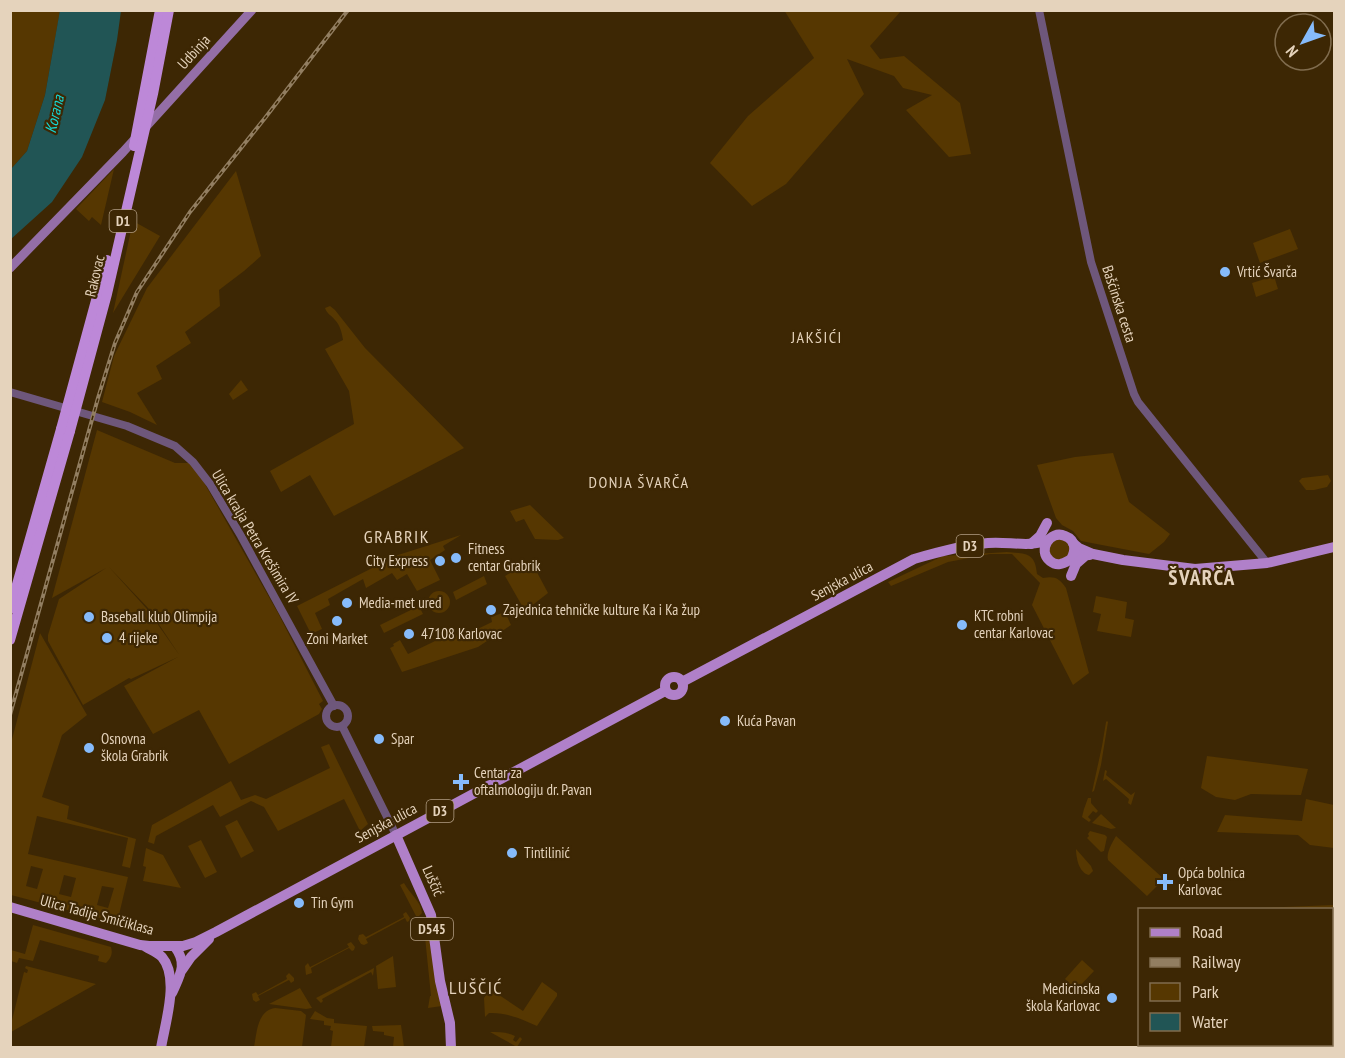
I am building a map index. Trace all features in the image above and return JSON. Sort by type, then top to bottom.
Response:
[{"type":"highway","name":"Rakovac","points":[[66,430],[117,217],[144,96],[160,10]]},
{"type":"highway","name":"Rakovac","points":[[66,430],[106,294],[150,104],[169,10]]},
{"type":"highway","name":"D1","points":[[10,609],[66,430]]},
{"type":"highway","name":"D1","points":[[10,640],[66,430]]},
{"type":"main road","name":"Udbinja","points":[[10,268],[123,152],[252,10]]},
{"type":"main road","points":[[1047,524],[1040,536],[1028,544],[1038,549],[1047,558]]},
{"type":"main road","name":"D3","points":[[1048,540],[1052,537],[1066,536],[1089,555]]},
{"type":"main road","points":[[1047,558],[1045,549],[1048,540]]},
{"type":"main road","name":"Senjska ulica","points":[[216,932],[665,690],[664,685],[669,678],[674,677],[682,682],[914,559],[987,543],[1028,544],[1048,540]]},
{"type":"main road","points":[[1071,559],[1074,552],[1073,543]]},
{"type":"main road","name":"D3","points":[[1047,558],[1055,564],[1064,564],[1071,559],[1089,555],[1195,569],[1267,563],[1335,547]]},
{"type":"main road","points":[[1071,576],[1076,564],[1089,555]]},
{"type":"main road","name":"Luščić","points":[[396,835],[431,915],[440,981],[451,1028],[451,1047]]},
{"type":"main road","name":"Ulica Tadije Smičiklasa","points":[[10,907],[140,945],[176,946]]},
{"type":"main road","points":[[161,1047],[170,999],[182,971],[191,957],[216,932]]},
{"type":"main road","name":"D3","points":[[176,946],[196,942],[216,932]]},
{"type":"main road","points":[[140,945],[160,955],[166,963],[169,974]]},
{"type":"main road","points":[[176,946],[183,960],[182,971]]},
{"type":"main road","points":[[170,999],[170,956],[176,946]]},
{"type":"street","name":"Bašćinska cesta","points":[[1039,10],[1091,262],[1134,393],[1145,411],[1267,563]]},
{"type":"street","name":"Ulica kralja Petra Krešimira IV","points":[[10,392],[127,426],[175,446],[193,462],[210,484],[241,536],[334,706]]},
{"type":"street","points":[[1243,566],[1251,557],[1252,545]]},
{"type":"street","points":[[334,706],[341,706],[347,711],[348,721],[342,726],[336,728],[328,722],[327,712],[334,706]]},
{"type":"street","points":[[342,726],[396,835]]},
{"type":"green space","points":[[784,10],[901,11],[870,46],[880,59],[904,56],[960,103],[971,154],[949,157],[906,110],[932,95],[903,88],[894,76],[847,59],[864,94],[786,184],[752,206],[710,163],[748,116],[814,58]]},
{"type":"green space","points":[[10,11],[60,11],[45,95],[27,151],[11,169]]},
{"type":"green space","points":[[114,169],[101,225],[92,217],[89,221],[76,209]]},
{"type":"green space","points":[[236,171],[261,256],[219,290],[220,306],[185,332],[191,343],[156,366],[162,379],[137,393],[157,425],[102,402],[114,356],[147,288]]},
{"type":"green space","points":[[133,221],[160,236],[113,313]]},
{"type":"green space","points":[[1290,229],[1298,249],[1260,263],[1253,243]]},
{"type":"green space","points":[[1274,276],[1278,289],[1256,297],[1252,283]]},
{"type":"green space","points":[[330,306],[365,348],[464,448],[334,516],[310,475],[281,492],[270,471],[354,424],[349,391],[325,349],[343,340],[338,324],[325,308]]},
{"type":"green space","points":[[241,380],[248,390],[233,400],[229,394]]},
{"type":"green space","points":[[97,430],[175,463],[193,463],[278,613],[323,701],[319,704],[322,709],[319,714],[229,764],[199,710],[153,734],[124,686],[178,657],[129,678],[83,705],[48,641],[48,635],[59,599],[106,568],[52,598]],"holes":[[[108,566],[148,608],[180,656],[147,609]]]},
{"type":"green space","points":[[1113,453],[1129,502],[1170,534],[1149,554],[1081,541],[1073,531],[1062,525],[1056,518],[1037,465],[1075,457]]},
{"type":"green space","points":[[1328,475],[1331,481],[1327,487],[1314,490],[1306,490],[1299,481],[1302,478]]},
{"type":"green space","points":[[530,505],[564,538],[535,539],[524,519],[516,522],[510,511]]},
{"type":"green space","points":[[461,535],[443,546],[445,550],[430,560],[440,580],[417,591],[407,574],[397,580],[392,573],[366,588],[363,579],[328,599],[330,605],[315,613],[322,629],[311,634],[297,606],[398,555]]},
{"type":"green space","points":[[1060,538],[1069,543],[1070,554],[1062,561],[1051,558],[1049,547]]},
{"type":"green space","points":[[1007,552],[1019,553],[1032,558],[1037,574],[1043,578],[1056,578],[1066,588],[1089,673],[1073,685],[1032,605],[1040,583],[1012,554],[990,554],[948,562],[891,586],[888,582],[943,556]]},
{"type":"green space","points":[[531,561],[548,593],[525,611],[505,576]]},
{"type":"green space","points":[[484,576],[487,584],[456,600],[453,592]]},
{"type":"green space","points":[[439,591],[447,594],[450,602],[447,610],[439,613],[431,610],[428,602],[431,594]]},
{"type":"green space","points":[[1096,596],[1127,602],[1125,618],[1134,620],[1131,637],[1097,631],[1101,614],[1093,612]]},
{"type":"green space","points":[[419,606],[423,614],[384,633],[380,625]]},
{"type":"green space","points":[[505,612],[511,625],[478,647],[402,672],[390,648],[400,640],[408,654],[454,632],[459,638],[492,622],[491,617]]},
{"type":"green space","points":[[40,633],[87,715],[62,735],[42,797],[69,806],[67,819],[136,839],[130,868],[122,866],[128,838],[37,816],[28,854],[128,877],[117,923],[11,895],[11,743]],"holes":[[[31,866],[43,869],[37,889],[26,886]],[[64,875],[76,878],[71,897],[59,894]],[[102,886],[114,888],[108,908],[97,905]]]},
{"type":"green space","points":[[1106,722],[1101,765],[1092,792]]},
{"type":"green space","points":[[329,744],[368,824],[360,831],[344,799],[278,831],[264,807],[251,801],[220,817],[213,805],[156,836],[154,844],[148,842],[152,825],[231,781],[241,800],[255,795],[266,799],[330,768],[321,747]]},
{"type":"green space","points":[[1207,756],[1308,769],[1301,795],[1251,794],[1235,800],[1216,797],[1201,788]]},
{"type":"green space","points":[[1105,770],[1106,775],[1131,795],[1135,792],[1131,805],[1128,803],[1129,799],[1106,779],[1103,781]]},
{"type":"green space","points":[[1088,798],[1091,798],[1091,803],[1098,811],[1096,813],[1093,811],[1088,817],[1091,820],[1089,822],[1082,817]]},
{"type":"green space","points":[[1306,799],[1334,805],[1334,848],[1310,845],[1298,835],[1217,832],[1225,815],[1302,821]]},
{"type":"green space","points":[[1101,814],[1116,828],[1111,829],[1092,823]]},
{"type":"green space","points":[[237,820],[254,851],[241,858],[225,826]]},
{"type":"green space","points":[[1090,831],[1107,837],[1104,851],[1101,852],[1087,838]]},
{"type":"green space","points":[[1116,836],[1164,879],[1147,896],[1108,860],[1111,845]]},
{"type":"green space","points":[[201,840],[217,872],[205,878],[188,846]]},
{"type":"green space","points":[[146,848],[163,855],[181,888],[143,881]]},
{"type":"green space","points":[[1076,849],[1091,866],[1093,871],[1089,875],[1080,868]]},
{"type":"green space","points":[[404,883],[420,905],[422,913],[419,916],[416,916],[400,885]]},
{"type":"green space","points":[[1334,905],[1334,933],[1333,908],[1259,908]]},
{"type":"green space","points":[[406,912],[410,918],[409,921],[407,922],[405,918],[366,939],[368,943],[361,944],[358,939],[359,935],[363,934],[366,937],[404,917],[403,914]]},
{"type":"green space","points":[[421,923],[427,927],[442,1006],[428,1008],[431,996],[425,937],[417,927]]},
{"type":"green space","points":[[33,925],[111,947],[111,956],[106,963],[98,961],[99,956],[40,940],[33,961],[19,958],[17,963],[11,961],[11,950],[25,954]]},
{"type":"green space","points":[[351,942],[355,947],[354,950],[349,948],[311,968],[312,973],[306,975],[305,966],[308,963],[310,967],[349,947],[347,944]]},
{"type":"green space","points":[[393,956],[396,987],[378,989],[376,966]]},
{"type":"green space","points":[[1082,960],[1094,971],[1076,990],[1065,979]]},
{"type":"green space","points":[[26,966],[96,984],[11,1032],[24,972],[27,973],[28,970]]},
{"type":"green space","points":[[374,968],[373,976],[371,972],[322,999],[321,1003],[316,998]]},
{"type":"green space","points":[[289,973],[294,981],[291,983],[289,980],[258,996],[260,1000],[256,1002],[253,1000],[252,994],[256,992],[258,995],[287,979],[286,976]]},
{"type":"green space","points":[[542,982],[557,993],[557,996],[537,1026],[501,1014],[489,1013],[485,1017],[484,998],[490,989],[523,1011]]},
{"type":"green space","points":[[300,988],[312,1008],[269,1004]]},
{"type":"green space","points":[[275,1008],[301,1011],[306,1015],[302,1047],[254,1047],[261,1018],[269,1010]]},
{"type":"green space","points":[[315,1011],[334,1019],[334,1023],[367,1026],[364,1047],[331,1047],[333,1031],[330,1030],[331,1026],[324,1025],[324,1021],[310,1019]]},
{"type":"green space","points":[[401,1025],[404,1047],[393,1047],[394,1037],[384,1035],[384,1032],[373,1031],[372,1026]]},
{"type":"green space","points":[[490,1032],[503,1032],[515,1036],[513,1040],[516,1042],[520,1037],[522,1039],[517,1047]]},
{"type":"water","name":"Korana","points":[[60,10],[121,11],[105,100],[82,157],[52,202],[11,239],[11,169],[27,151],[45,95]]},
{"type":"railway","points":[[10,715],[98,398],[115,343],[137,292],[190,212],[348,10]]},
{"type":"place","name":"Vrtić Švarča","points":[[1225,272]]},
{"type":"place","name":"Fitness centar Grabrik","points":[[456,558]]},
{"type":"place","name":"City Express","points":[[440,561]]},
{"type":"place","name":"Media-met ured","points":[[347,603]]},
{"type":"place","name":"Zajednica tehničke kulture Ka i Ka žup","points":[[491,610]]},
{"type":"place","name":"Baseball klub Olimpija","points":[[89,617]]},
{"type":"place","name":"Zoni Market","points":[[337,621]]},
{"type":"place","name":"KTC robni centar Karlovac","points":[[962,625]]},
{"type":"place","name":"47108 Karlovac","points":[[409,634]]},
{"type":"place","name":"4 rijeke","points":[[107,638]]},
{"type":"place","name":"Kuća Pavan","points":[[725,721]]},
{"type":"place","name":"Spar","points":[[379,739]]},
{"type":"place","name":"Osnovna škola Grabrik","points":[[89,748]]},
{"type":"place","name":"Centar za oftalmologiju dr. Pavan","points":[[461,782]]},
{"type":"place","name":"Tintilinić","points":[[512,853]]},
{"type":"place","name":"Opća bolnica Karlovac","points":[[1165,882]]},
{"type":"place","name":"Tin Gym","points":[[299,903]]},
{"type":"place","name":"Medicinska škola Karlovac","points":[[1112,998]]},
{"type":"district","name":"JAKŠIĆI","points":[[817,337]]},
{"type":"district","name":"DONJA ŠVARČA","points":[[639,482]]},
{"type":"district","name":"GRABRIK","points":[[397,537]]},
{"type":"district","name":"ŠVARČA","points":[[1202,578]]},
{"type":"district","name":"LUŠČIĆ","points":[[476,988]]}]
